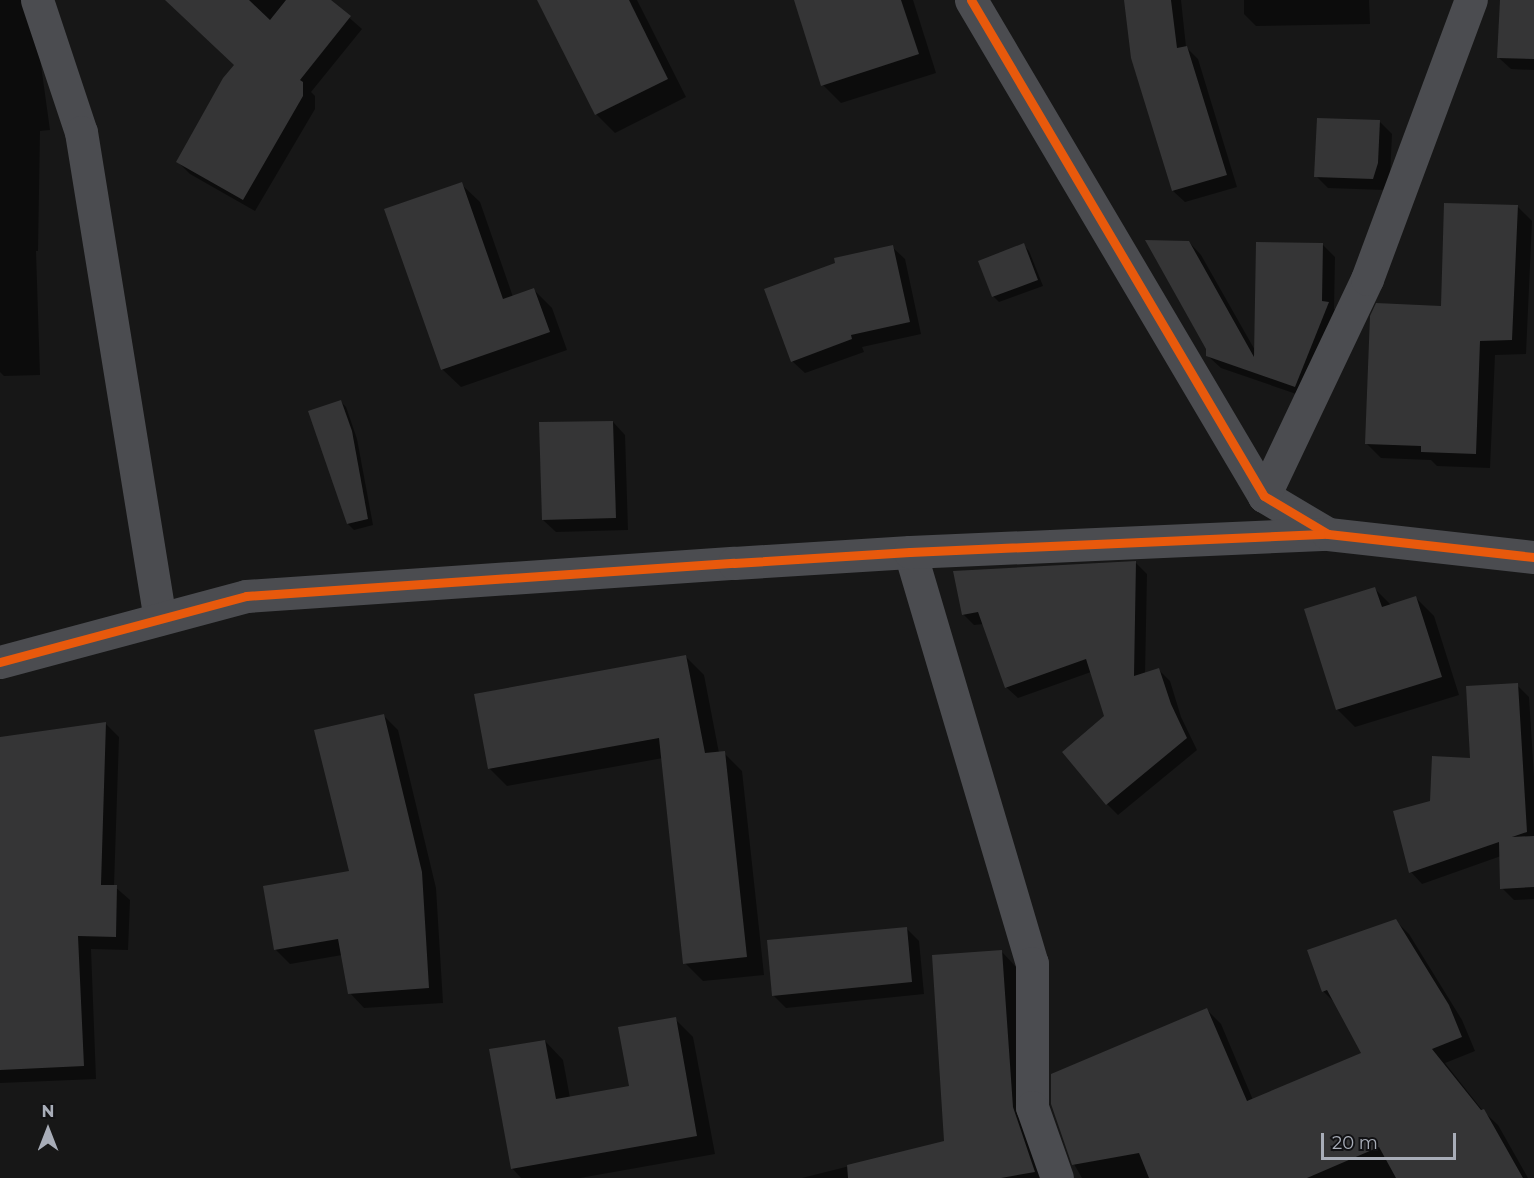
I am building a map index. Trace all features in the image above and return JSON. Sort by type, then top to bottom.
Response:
[{"type":"street","points":[[37,0],[81,132],[160,619]]},
{"type":"street","points":[[971,0],[1264,496],[1328,534]]},
{"type":"street","points":[[1264,496],[1367,279],[1471,0]]},
{"type":"street","points":[[0,662],[246,596],[910,552],[1328,534],[1534,556]]},
{"type":"street","points":[[910,552],[1032,963],[1032,1107],[1057,1178]]},
{"type":"building","points":[[165,0],[249,0],[270,20],[286,0],[331,0],[351,16],[300,80],[303,82],[303,96],[243,200],[176,162],[223,78],[234,65]]},
{"type":"building","points":[[537,0],[629,0],[668,79],[595,115]]},
{"type":"building","points":[[794,0],[901,0],[919,54],[821,86]]},
{"type":"building","points":[[1124,0],[1171,0],[1177,48],[1187,46],[1227,175],[1172,191],[1131,58]]},
{"type":"building","points":[[1500,0],[1534,0],[1534,59],[1497,58]]},
{"type":"building","points":[[1317,118],[1380,120],[1378,163],[1373,179],[1314,177]]},
{"type":"building","points":[[462,182],[503,299],[534,288],[550,332],[441,370],[384,209]]},
{"type":"building","points":[[1444,203],[1518,205],[1512,340],[1480,341],[1476,454],[1421,452],[1421,446],[1365,444],[1370,316],[1376,303],[1441,306]]},
{"type":"building","points":[[1145,240],[1189,241],[1254,357],[1256,242],[1323,243],[1322,301],[1329,302],[1295,387],[1206,356],[1206,349]]},
{"type":"building","points":[[1024,243],[1038,280],[992,297],[978,261]]},
{"type":"building","points":[[893,245],[910,322],[851,335],[852,339],[791,362],[764,289],[835,263],[834,258]]},
{"type":"building","points":[[341,400],[352,431],[368,519],[347,524],[308,411]]},
{"type":"building","points":[[613,421],[616,518],[542,520],[539,422]]},
{"type":"building","points":[[1136,561],[1134,676],[1159,668],[1171,704],[1187,738],[1106,805],[1062,752],[1104,716],[1086,659],[1005,688],[978,612],[962,615],[953,571]]},
{"type":"building","points":[[1375,587],[1382,607],[1416,596],[1442,677],[1336,710],[1304,609]]},
{"type":"building","points":[[686,655],[705,753],[725,751],[747,957],[683,964],[659,738],[488,769],[474,694]]},
{"type":"building","points":[[1518,683],[1527,832],[1512,837],[1534,836],[1534,887],[1500,889],[1499,842],[1409,873],[1393,811],[1430,801],[1432,756],[1470,758],[1466,686]]},
{"type":"building","points":[[384,714],[422,872],[429,988],[348,994],[338,939],[274,950],[263,886],[349,871],[314,730]]},
{"type":"building","points":[[106,722],[101,885],[117,885],[116,937],[78,936],[84,1066],[0,1070],[0,737]]},
{"type":"building","points":[[1396,919],[1449,1005],[1462,1037],[1432,1049],[1481,1110],[1484,1109],[1523,1178],[1396,1178],[1379,1147],[1307,1178],[1149,1178],[1139,1153],[1072,1165],[1051,1104],[1051,1074],[1207,1008],[1247,1101],[1361,1053],[1327,990],[1322,992],[1307,950]]},
{"type":"building","points":[[907,927],[912,982],[772,996],[767,940]]},
{"type":"building","points":[[1002,950],[1013,1107],[1035,1172],[1001,1178],[848,1178],[847,1165],[944,1141],[932,955]]},
{"type":"building","points":[[676,1017],[697,1136],[511,1169],[489,1049],[545,1040],[556,1099],[629,1086],[618,1027]]},
{"type":"cycle path","points":[[971,0],[1264,496],[1328,534]]},
{"type":"cycle path","points":[[0,662],[246,596],[910,552],[1328,534],[1534,557]]}]
